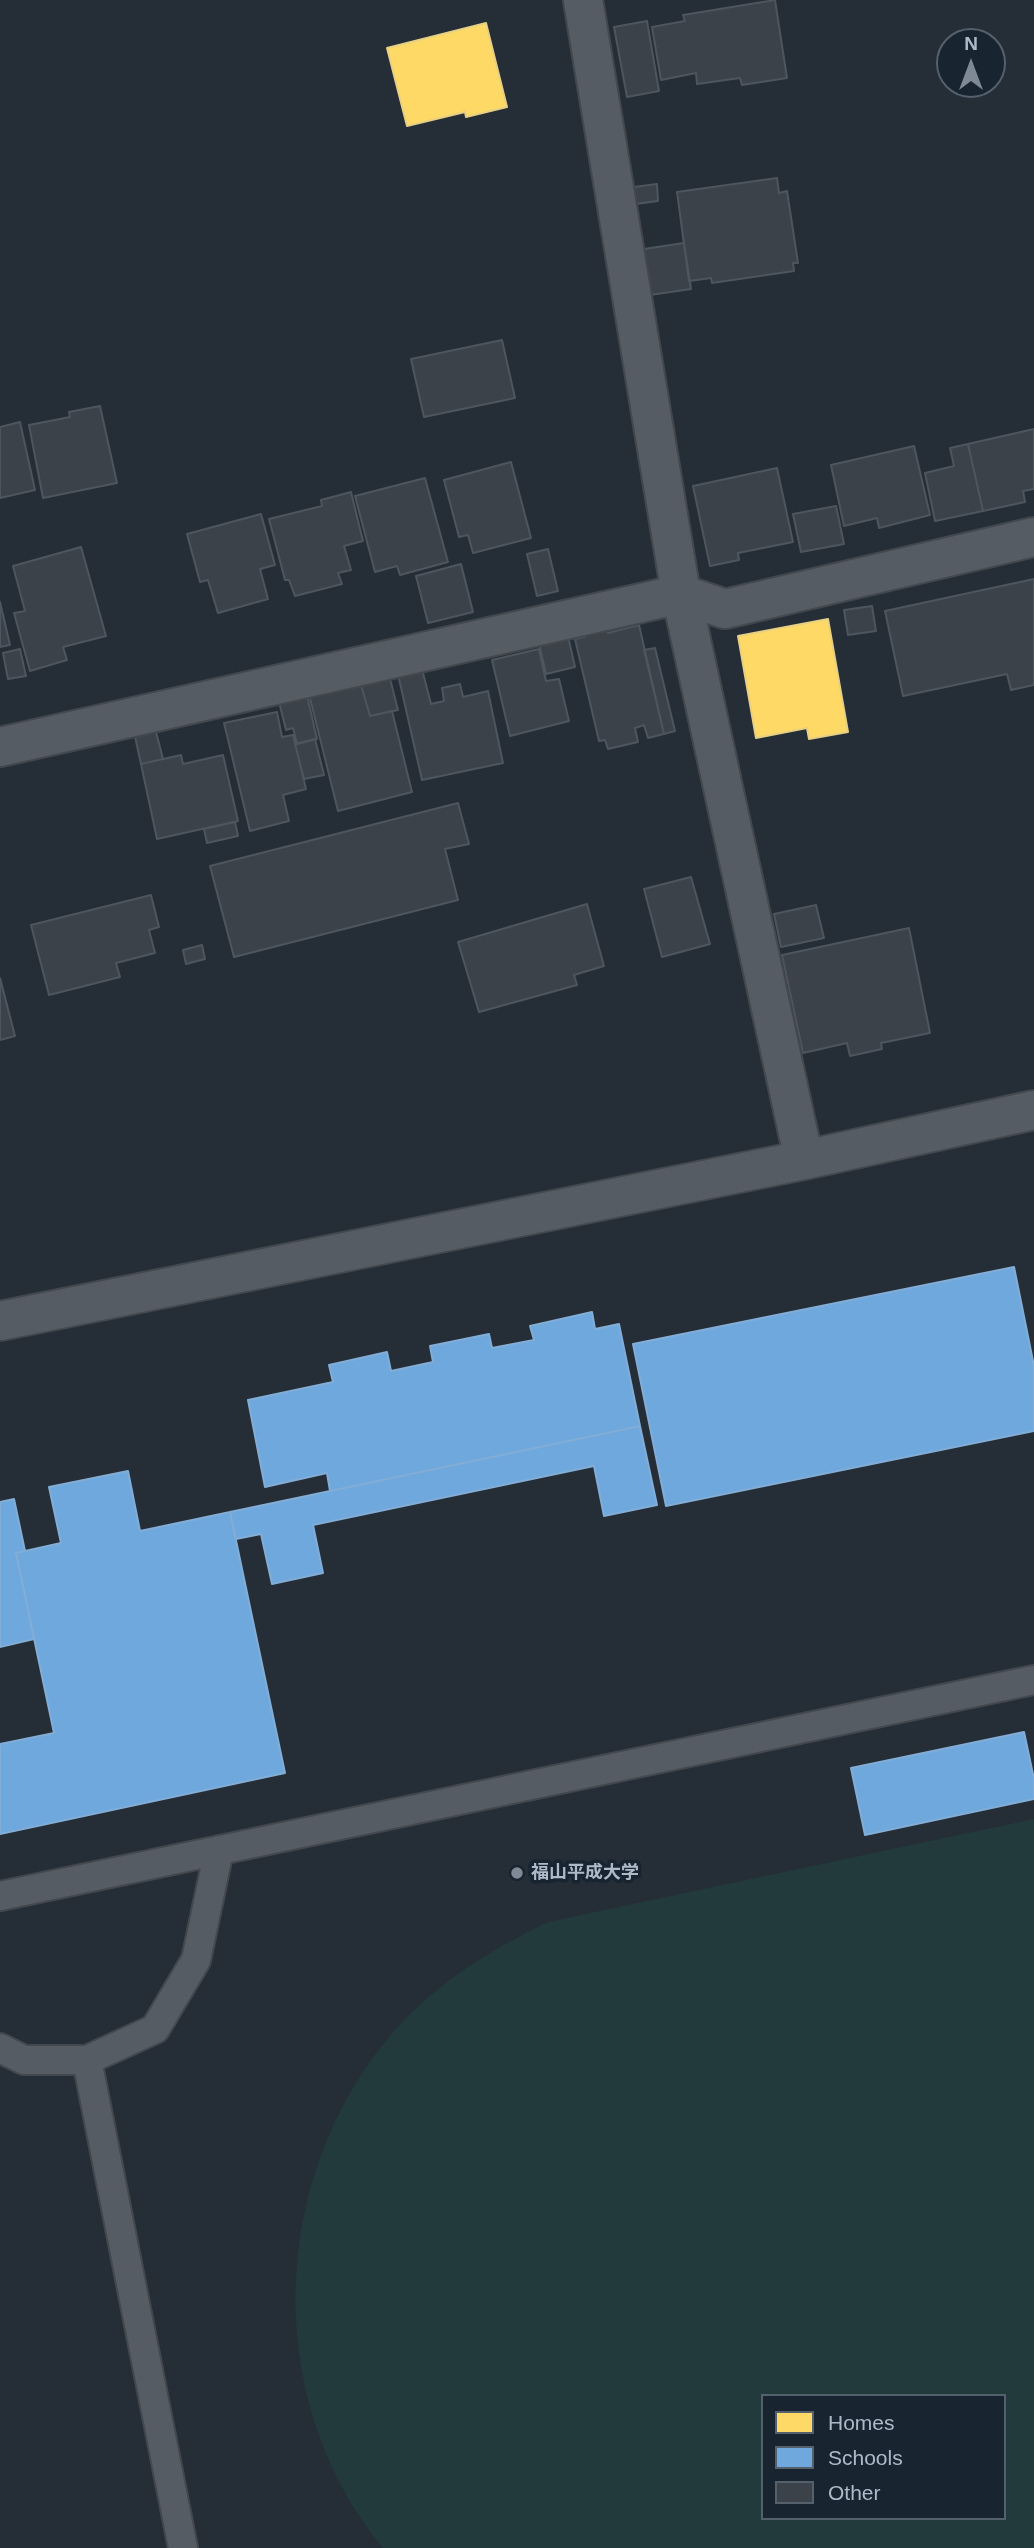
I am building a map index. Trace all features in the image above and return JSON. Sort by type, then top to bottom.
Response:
[{"type":"street","points":[[583,0],[681,594],[804,1160]]},
{"type":"street","points":[[0,747],[681,594],[725,609],[1034,537]]},
{"type":"street","points":[[0,1321],[804,1160],[1034,1110]]},
{"type":"lane","points":[[0,1896],[1034,1680]]},
{"type":"lane","points":[[0,2048],[24,2060],[87,2060],[155,2029],[196,1960],[219,1850]]},
{"type":"lane","points":[[87,2060],[183,2548]]},
{"type":"green space","points":[[1034,1819],[1034,2548],[383,2548],[342,2487],[314,2420],[299,2349],[296,2278],[306,2206],[328,2137],[362,2073],[408,2016],[424,2001],[474,1963],[548,1922]]},
{"type":"building: Homes","points":[[486,23],[507,107],[466,117],[465,112],[407,126],[387,48]]},
{"type":"building: Homes","points":[[828,619],[848,732],[809,739],[807,728],[756,738],[738,636]]},
{"type":"building: Schools","points":[[1014,1267],[1034,1366],[1034,1431],[666,1506],[633,1344]]},
{"type":"building: Schools","points":[[592,1312],[595,1329],[619,1324],[640,1426],[330,1491],[327,1473],[265,1487],[248,1400],[333,1382],[329,1365],[387,1352],[391,1371],[433,1362],[430,1346],[489,1334],[492,1348],[534,1340],[530,1326]]},
{"type":"building: Schools","points":[[640,1426],[657,1505],[604,1516],[594,1466],[313,1525],[323,1573],[272,1584],[261,1534],[236,1539],[230,1512]]},
{"type":"building: Schools","points":[[128,1471],[140,1531],[230,1512],[285,1773],[0,1834],[0,1744],[54,1733],[16,1553],[61,1543],[49,1487]]},
{"type":"building: Schools","points":[[14,1499],[25,1551],[16,1553],[34,1639],[0,1647],[0,1502]]},
{"type":"building: Schools","points":[[1024,1732],[1034,1779],[1034,1799],[865,1835],[851,1768]]},
{"type":"building: Other","points":[[775,0],[787,78],[742,85],[740,78],[697,84],[696,73],[661,80],[652,27],[685,21],[683,15]]},
{"type":"building: Other","points":[[647,21],[659,91],[627,97],[614,27]]},
{"type":"building: Other","points":[[777,178],[779,193],[787,191],[798,263],[793,263],[794,271],[712,283],[711,278],[689,281],[677,192]]},
{"type":"building: Other","points":[[657,184],[658,201],[636,204],[634,187]]},
{"type":"building: Other","points":[[684,243],[691,289],[650,295],[644,249]]},
{"type":"building: Other","points":[[502,340],[515,398],[424,417],[411,359]]},
{"type":"building: Other","points":[[100,406],[117,483],[43,498],[29,425],[70,417],[69,412]]},
{"type":"building: Other","points":[[20,422],[35,490],[0,498],[0,427]]},
{"type":"building: Other","points":[[1034,429],[1034,489],[1023,491],[1025,502],[983,511],[968,444]]},
{"type":"building: Other","points":[[968,444],[983,511],[935,521],[925,473],[954,466],[950,448]]},
{"type":"building: Other","points":[[914,446],[930,515],[879,528],[877,518],[844,526],[831,465]]},
{"type":"building: Other","points":[[511,462],[531,538],[473,553],[468,535],[459,537],[444,480]]},
{"type":"building: Other","points":[[777,468],[793,542],[738,553],[739,560],[710,566],[693,486]]},
{"type":"building: Other","points":[[425,478],[448,562],[400,575],[397,566],[375,572],[355,496]]},
{"type":"building: Other","points":[[351,492],[363,541],[344,546],[351,570],[338,573],[342,584],[295,596],[289,580],[285,580],[269,519],[322,506],[321,500]]},
{"type":"building: Other","points":[[836,506],[844,544],[801,552],[793,514]]},
{"type":"building: Other","points":[[261,514],[275,565],[260,569],[268,599],[218,613],[208,580],[200,582],[187,534]]},
{"type":"building: Other","points":[[81,547],[106,636],[63,647],[67,660],[30,671],[14,613],[25,611],[13,566]]},
{"type":"building: Other","points":[[548,549],[558,591],[537,596],[527,554]]},
{"type":"building: Other","points":[[461,564],[473,612],[428,623],[416,576]]},
{"type":"building: Other","points":[[1034,579],[1034,685],[1011,690],[1007,674],[903,696],[885,611]]},
{"type":"building: Other","points":[[0,602],[10,645],[0,647]]},
{"type":"building: Other","points":[[872,606],[876,631],[848,635],[844,610]]},
{"type":"building: Other","points":[[604,621],[608,633],[639,625],[664,734],[648,738],[644,725],[635,728],[638,742],[608,749],[605,740],[599,741],[575,639],[585,637],[583,626]]},
{"type":"building: Other","points":[[567,632],[575,667],[546,674],[538,639]]},
{"type":"building: Other","points":[[655,648],[675,731],[664,734],[644,650]]},
{"type":"building: Other","points":[[20,649],[26,676],[8,679],[3,653]]},
{"type":"building: Other","points":[[539,649],[546,681],[559,679],[569,721],[510,736],[492,660]]},
{"type":"building: Other","points":[[421,665],[431,704],[444,701],[442,688],[460,684],[463,697],[488,691],[503,763],[422,780],[397,670]]},
{"type":"building: Other","points":[[388,671],[398,710],[370,716],[359,678]]},
{"type":"building: Other","points":[[359,678],[370,716],[392,711],[412,792],[338,811],[308,690]]},
{"type":"building: Other","points":[[306,691],[317,739],[297,744],[293,728],[286,730],[278,698]]},
{"type":"building: Other","points":[[277,712],[282,737],[293,735],[306,789],[283,795],[289,821],[250,831],[224,723]]},
{"type":"building: Other","points":[[155,728],[163,759],[141,764],[134,732]]},
{"type":"building: Other","points":[[315,739],[324,775],[304,779],[295,744]]},
{"type":"building: Other","points":[[181,755],[183,764],[223,755],[238,821],[157,839],[141,764]]},
{"type":"building: Other","points":[[458,803],[469,844],[445,849],[458,900],[234,957],[210,866]]},
{"type":"building: Other","points":[[235,822],[238,836],[207,843],[204,829]]},
{"type":"building: Other","points":[[691,877],[710,944],[662,957],[644,889]]},
{"type":"building: Other","points":[[151,895],[159,927],[149,930],[155,953],[116,963],[120,977],[49,995],[31,925]]},
{"type":"building: Other","points":[[587,904],[604,966],[574,975],[577,985],[479,1012],[458,942]]},
{"type":"building: Other","points":[[816,905],[824,938],[781,947],[774,914]]},
{"type":"building: Other","points":[[909,928],[930,1033],[881,1043],[882,1049],[850,1056],[847,1043],[803,1053],[782,955]]},
{"type":"building: Other","points":[[202,945],[205,959],[186,964],[183,950]]},
{"type":"building: Other","points":[[0,978],[15,1036],[0,1040]]},
{"type":"place","name":"福山平成大学","points":[[517,1873]]}]
